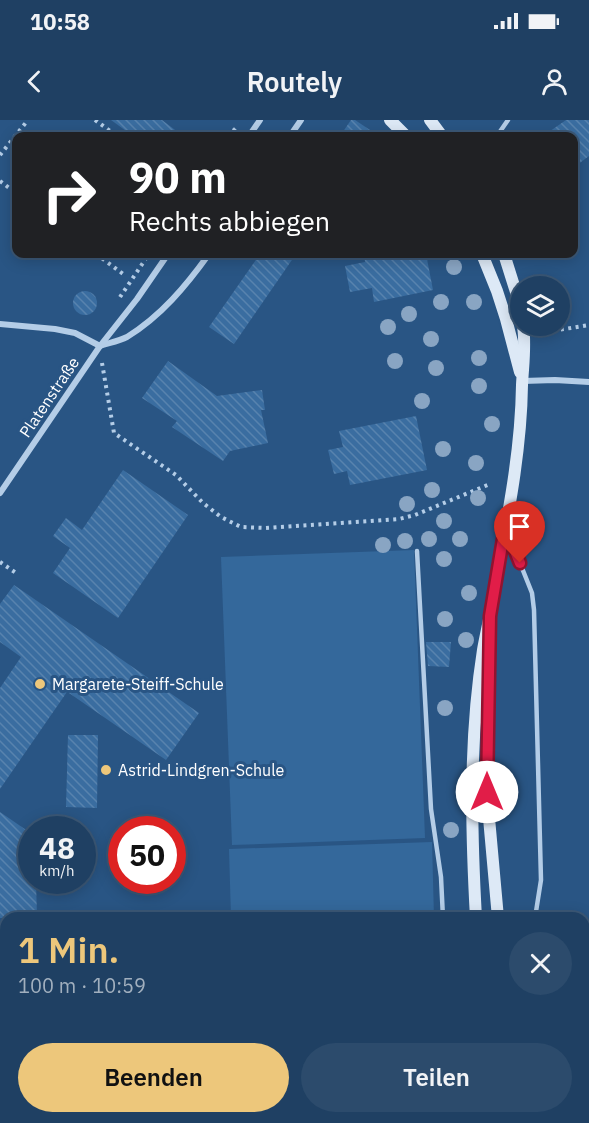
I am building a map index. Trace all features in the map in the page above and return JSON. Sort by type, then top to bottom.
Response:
[{"type":"main road","points":[[390,120],[402,132]]},
{"type":"main road","points":[[484,258],[506,318],[522,381]]},
{"type":"main road","points":[[505,258],[511,276]]},
{"type":"main road","points":[[476,912],[472,771],[476,699],[483,646],[518,448],[522,407],[523,336]]},
{"type":"main road","points":[[490,616],[487,777],[497,912]]},
{"type":"street","name":"Platenstraße","points":[[0,493],[100,346],[165,258]]},
{"type":"street","name":"Platenstraße","points":[[100,346],[125,338],[154,317],[175,298],[206,258]]},
{"type":"street","points":[[0,324],[75,333],[100,346]]},
{"type":"street","points":[[522,381],[589,382]]},
{"type":"lane","points":[[505,527],[532,593],[534,610],[541,880],[536,912]]},
{"type":"lane","points":[[417,551],[431,809],[441,877],[443,912]]},
{"type":"path","points":[[18,132],[28,120]]},
{"type":"path","points":[[95,120],[112,132]]},
{"type":"path","points":[[232,132],[240,125]]},
{"type":"path","points":[[0,155],[12,140]]},
{"type":"path","points":[[101,258],[126,276]]},
{"type":"path","points":[[570,328],[589,325]]},
{"type":"path","points":[[100,346],[114,432],[176,475],[221,517],[241,527],[265,528],[399,519],[490,484]]},
{"type":"path","points":[[0,562],[16,573]]},
{"type":"shaded area","points":[[414,550],[425,838],[232,845],[221,557]]},
{"type":"shaded area","points":[[432,842],[434,912],[231,912],[229,849]]},
{"type":"building","points":[[111,120],[162,120],[178,132],[128,132]]},
{"type":"building","points":[[351,120],[355,120],[373,132],[343,132]]},
{"type":"building","points":[[566,120],[589,120],[589,156],[578,164],[578,132],[549,132]]},
{"type":"building","points":[[257,258],[293,258],[234,344],[209,327]]},
{"type":"building","points":[[364,258],[427,258],[433,290],[374,302],[372,288],[350,292],[345,266],[365,262]]},
{"type":"building","points":[[85,291],[90,292],[96,298],[96,308],[90,314],[85,315],[80,314],[74,308],[73,303],[74,298],[80,292]]},
{"type":"building","points":[[168,361],[217,396],[262,390],[265,410],[261,410],[268,443],[230,451],[223,461],[172,427],[177,421],[142,398]]},
{"type":"building","points":[[416,416],[427,470],[350,485],[347,471],[334,474],[328,450],[343,447],[339,431]]},
{"type":"building","points":[[123,470],[188,515],[118,618],[53,573],[70,548],[53,536],[66,518],[82,530]]},
{"type":"building","points":[[14,585],[199,713],[166,760],[69,693],[69,689],[0,789],[0,688],[21,657],[0,642],[0,604]]},
{"type":"building","points":[[426,642],[451,642],[449,667],[428,666]]},
{"type":"building","points":[[68,735],[98,735],[97,808],[66,807]]},
{"type":"building","points":[[0,812],[18,824],[18,894],[36,894],[37,912],[0,912]]},
{"type":"place","name":"Margarete-Steiff-Schule","points":[[40,684]]},
{"type":"place","name":"Astrid-Lindgren-Schule","points":[[106,770]]},
{"type":"route","points":[[487,792],[490,616],[505,527],[520,563]]}]
